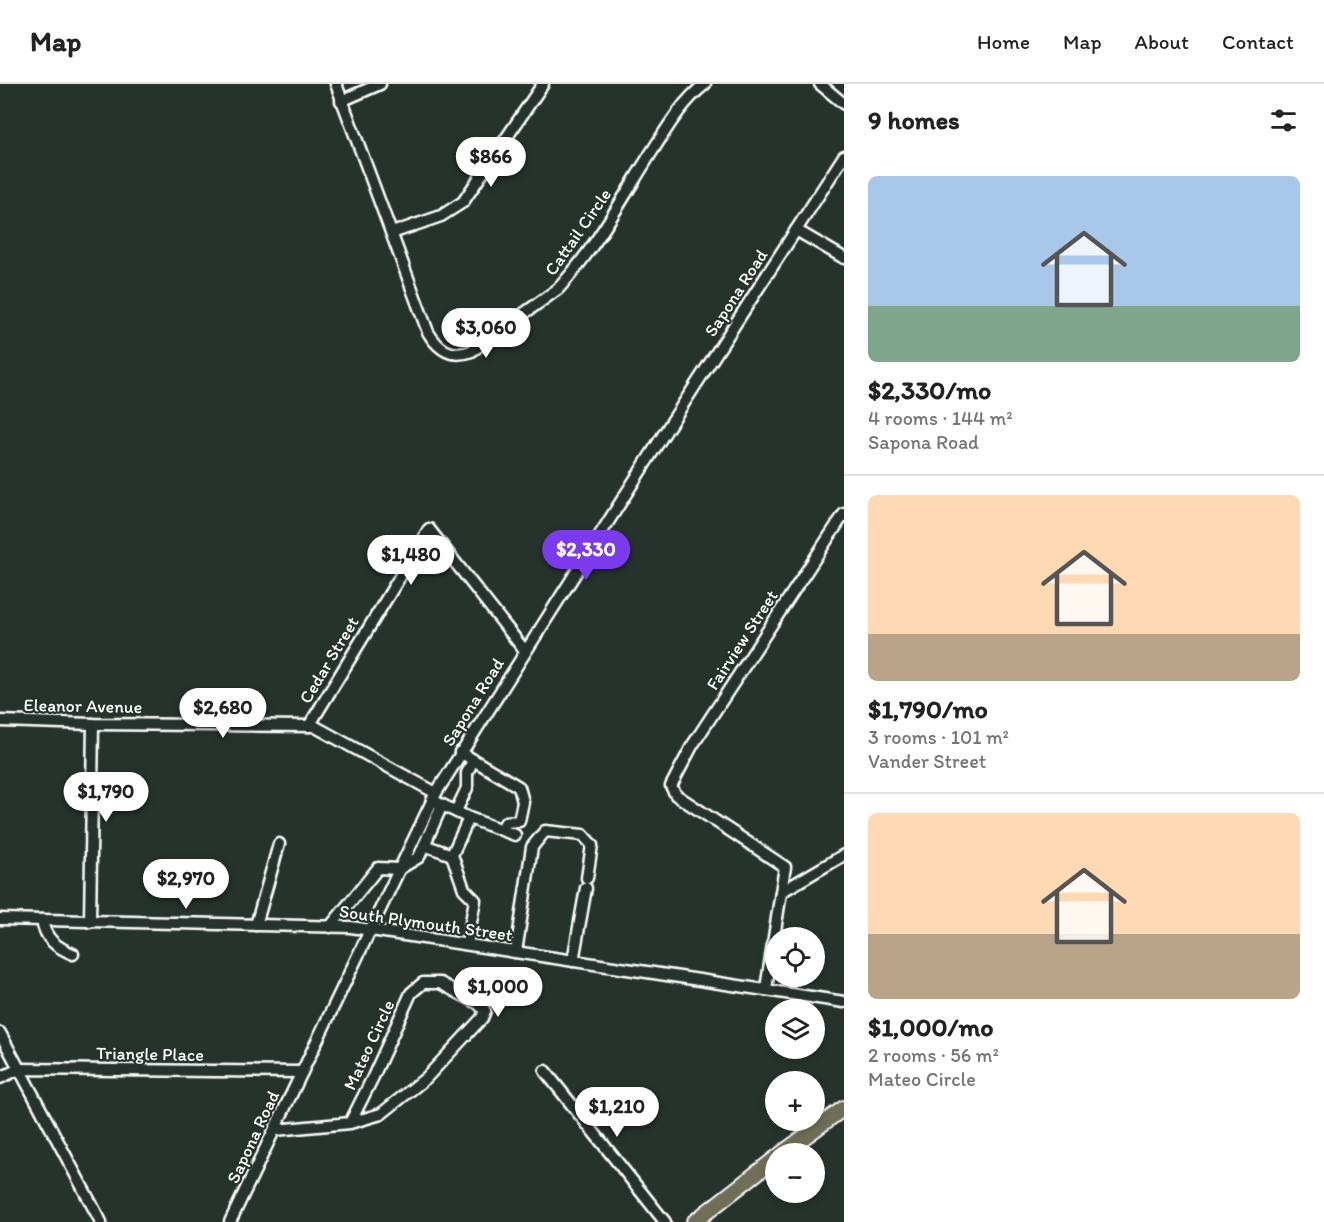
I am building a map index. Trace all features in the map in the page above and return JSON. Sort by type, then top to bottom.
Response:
[{"type":"main road","points":[[796,1143],[844,1108]]},
{"type":"main road","points":[[694,1222],[765,1167]]},
{"type":"street","name":"Cattail Circle","points":[[336,84],[428,332],[433,340],[447,352],[464,354],[472,351],[558,289],[584,258],[672,121],[688,99],[705,84]]},
{"type":"street","points":[[341,101],[380,84]]},
{"type":"street","points":[[392,233],[441,216],[463,202],[543,84]]},
{"type":"street","points":[[820,84],[844,104]]},
{"type":"street","name":"Sapona Road","points":[[230,1222],[399,869],[460,753],[844,156]]},
{"type":"street","points":[[796,230],[844,258]]},
{"type":"street","name":"Fairview Street","points":[[781,892],[784,867],[676,795],[671,786],[692,746],[844,514]]},
{"type":"street","name":"Cedar Street","points":[[309,726],[429,529],[525,651]]},
{"type":"street","name":"Eleanor Avenue","points":[[0,721],[314,726],[456,812],[515,835]]},
{"type":"street","points":[[90,922],[93,724]]},
{"type":"street","points":[[460,753],[519,787],[523,802],[519,821],[506,822],[501,829]]},
{"type":"street","points":[[456,812],[467,788],[467,773],[472,760]]},
{"type":"street","points":[[330,927],[378,868],[399,869],[419,857],[437,799]]},
{"type":"street","points":[[467,944],[475,900],[464,889],[452,855],[469,818]]},
{"type":"street","points":[[516,952],[532,847],[545,831],[583,835],[592,845],[573,961]]},
{"type":"street","points":[[256,925],[279,844]]},
{"type":"street","points":[[424,845],[452,855]]},
{"type":"street","points":[[766,989],[781,892],[844,855]]},
{"type":"street","name":"South Plymouth Street","points":[[0,919],[370,929],[844,1002]]},
{"type":"street","points":[[42,920],[48,938],[62,950],[73,954]]},
{"type":"street","name":"Mateo Circle","points":[[275,1130],[350,1123],[381,1114],[426,1078],[482,1018],[485,1011],[479,1004],[440,983],[423,983],[411,993],[350,1123]]},
{"type":"street","points":[[0,1034],[101,1222]]},
{"type":"street","name":"Triangle Place","points":[[0,1078],[19,1069],[302,1072]]},
{"type":"street","points":[[545,1071],[665,1222]]}]
